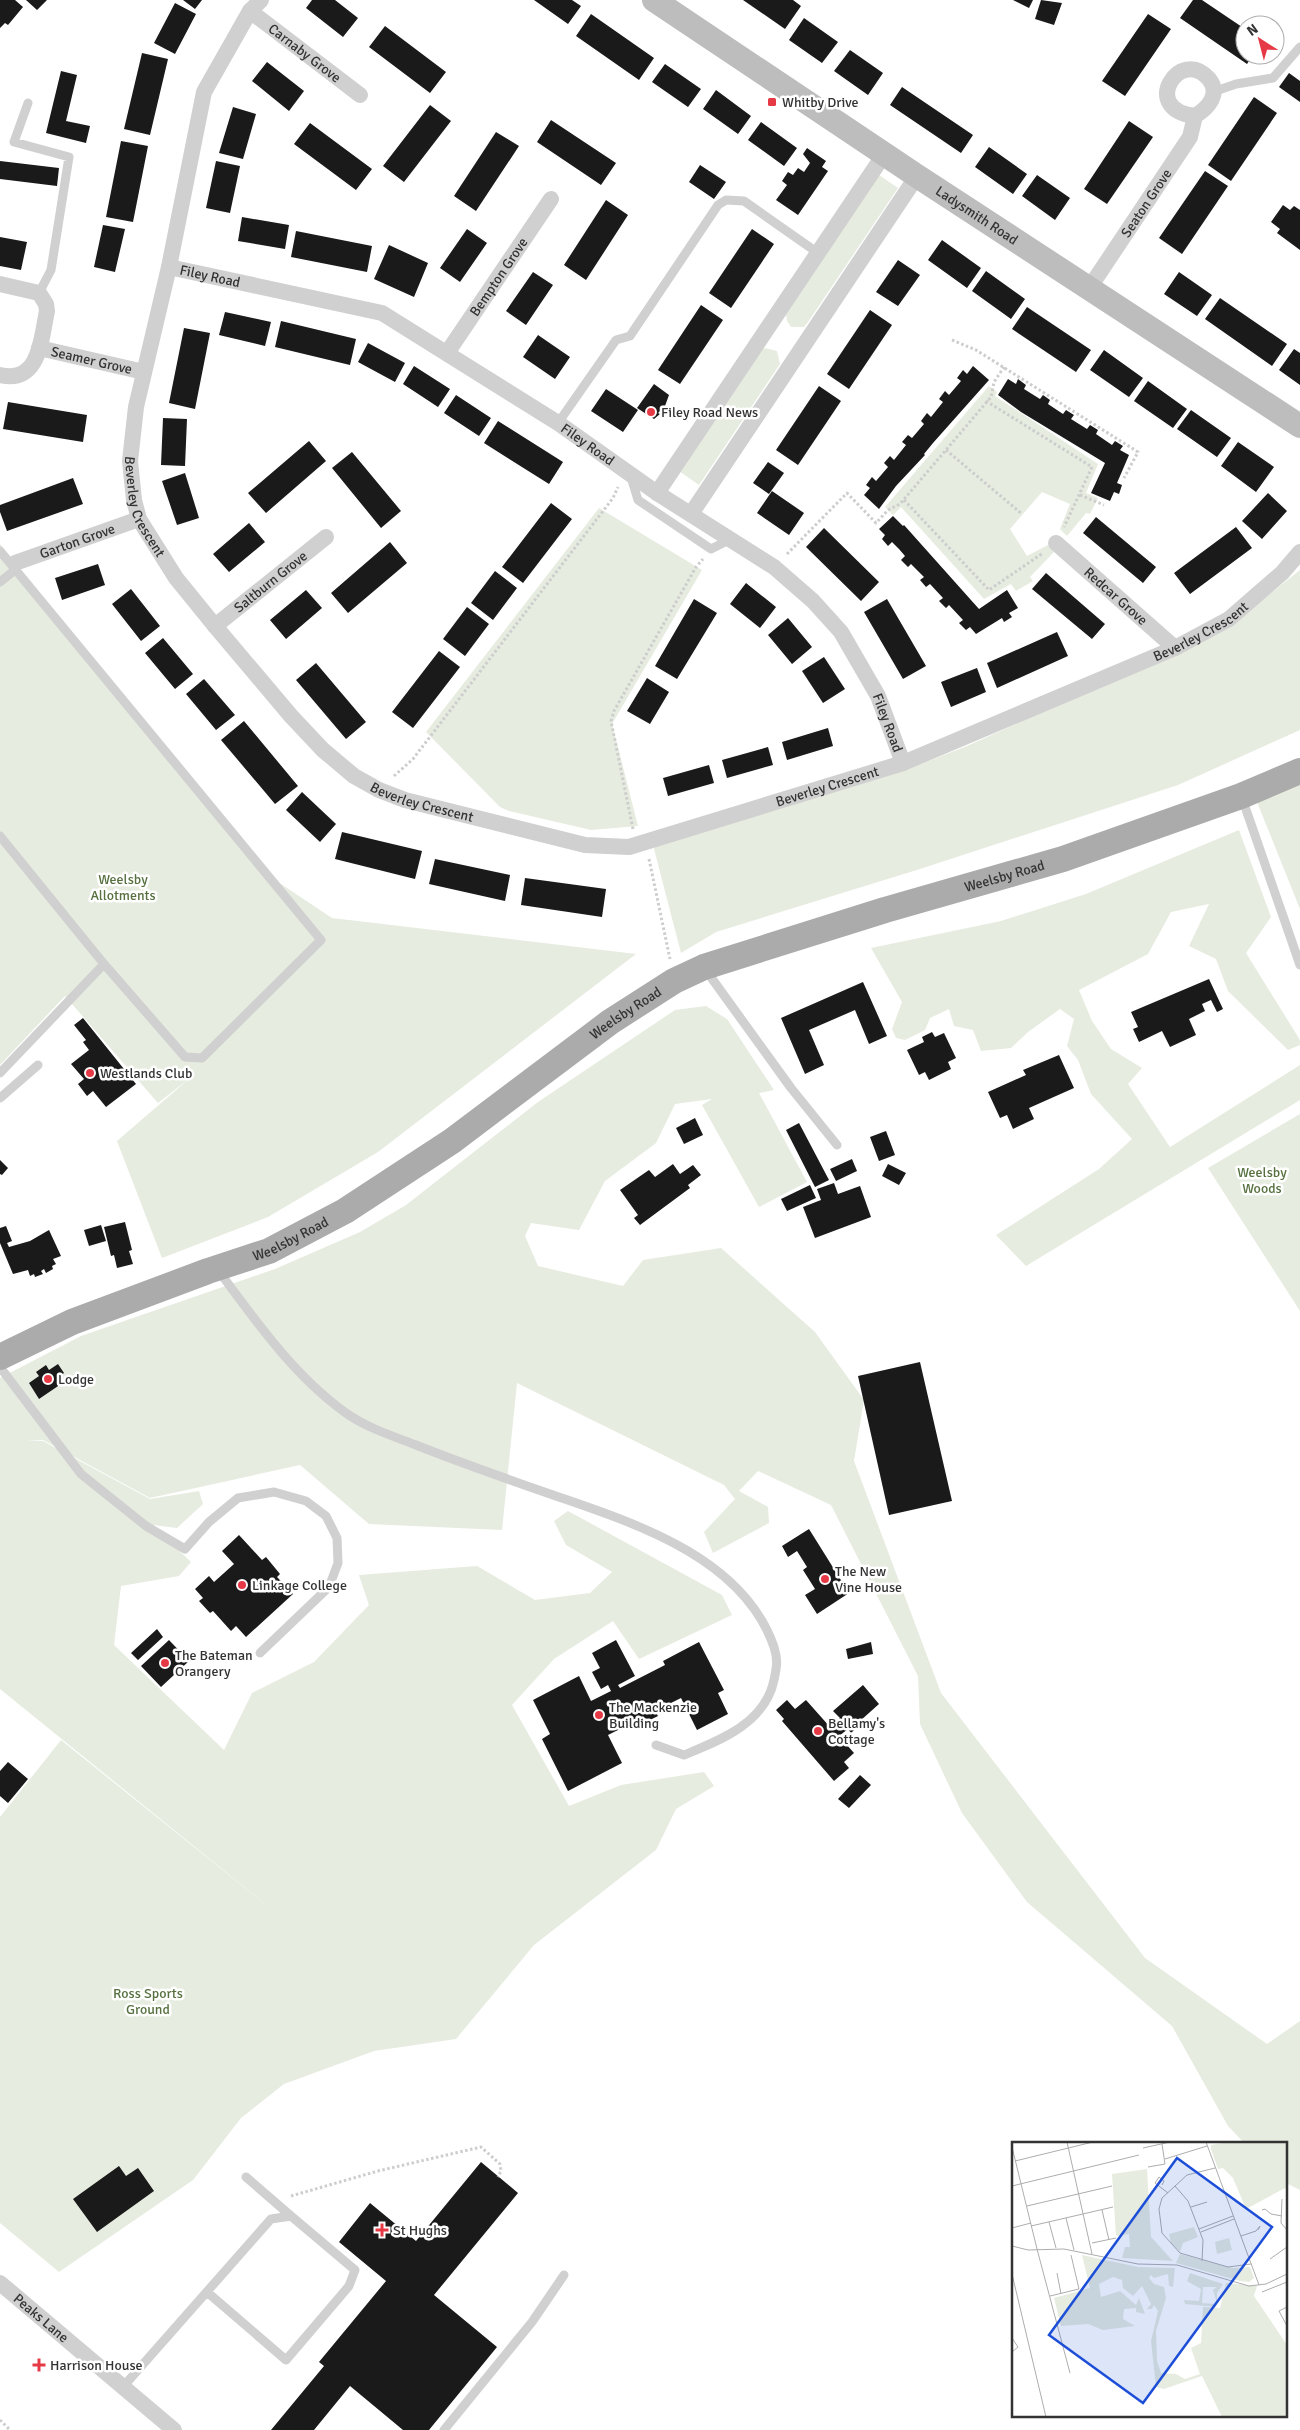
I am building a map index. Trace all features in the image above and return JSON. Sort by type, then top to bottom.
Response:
[{"type":"main road","name":"Weelsby Road","points":[[0,1358],[72,1322],[216,1268],[269,1251],[345,1211],[452,1141],[610,1022],[674,981],[704,966],[1063,859],[1241,796],[1300,771]]},
{"type":"street","name":"Ladysmith Road","points":[[654,0],[917,176],[1090,287],[1300,426]]},
{"type":"street","name":"Carnaby Grove","points":[[255,6],[360,95]]},
{"type":"street","name":"Beverley Crescent","points":[[255,6],[204,92],[169,267],[136,407],[130,461],[134,500],[139,519],[176,578],[291,716],[323,750],[354,776],[379,790],[405,800],[585,845],[630,847],[903,763],[1175,648],[1229,619],[1282,573],[1300,552]]},
{"type":"street","points":[[1195,116],[1180,114],[1169,104],[1166,90],[1172,77],[1185,69],[1199,70],[1210,80],[1213,92]]},
{"type":"street","name":"Seaton Grove","points":[[1090,287],[1190,137],[1195,116],[1208,108],[1213,92]]},
{"type":"street","points":[[657,493],[885,153]]},
{"type":"street","points":[[691,514],[917,176]]},
{"type":"street","name":"Bempton Grove","points":[[447,353],[551,199]]},
{"type":"street","name":"Filey Road","points":[[169,267],[382,313],[558,423],[657,493],[774,566],[813,601],[841,632],[878,696],[903,763]]},
{"type":"street","points":[[0,284],[39,293]]},
{"type":"street","name":"Seamer Grove","points":[[0,375],[12,376],[28,370],[34,362],[39,348],[46,312],[46,304],[39,293]]},
{"type":"street","name":"Seamer Grove","points":[[39,348],[144,372]]},
{"type":"street","name":"Garton Grove","points":[[15,566],[139,519]]},
{"type":"street","name":"Saltburn Grove","points":[[215,626],[326,537]]},
{"type":"street","name":"Redcar Grove","points":[[1056,543],[1175,648]]},
{"type":"street","name":"Peaks Lane","points":[[0,2283],[174,2430]]},
{"type":"lane","points":[[1213,92],[1236,84],[1273,78],[1300,47]]},
{"type":"lane","points":[[28,103],[14,142],[69,157],[51,270],[39,293]]},
{"type":"lane","points":[[558,423],[616,340],[630,336],[718,205],[726,200],[744,201],[818,253]]},
{"type":"lane","points":[[627,472],[638,500],[711,549],[731,539]]},
{"type":"lane","points":[[0,551],[15,566],[321,940],[202,1058],[184,1057],[104,964],[0,836]]},
{"type":"lane","points":[[0,582],[15,566]]},
{"type":"lane","points":[[1241,796],[1300,965]]},
{"type":"lane","points":[[0,1073],[104,964]]},
{"type":"lane","points":[[704,966],[791,1088],[836,1145]]},
{"type":"lane","points":[[0,1098],[38,1065]]},
{"type":"lane","points":[[216,1268],[279,1349],[346,1413],[376,1429],[448,1458],[634,1522],[694,1554],[740,1591],[766,1625],[779,1661],[771,1693],[759,1714],[722,1739],[684,1755],[656,1745]]},
{"type":"lane","points":[[0,1367],[81,1474],[146,1526],[185,1549],[209,1522],[238,1498],[274,1492],[306,1501],[326,1516],[337,1538],[338,1564],[329,1587],[260,1653]]},
{"type":"lane","points":[[207,2292],[286,2360],[349,2286],[354,2270],[246,2178]]},
{"type":"lane","points":[[122,2388],[271,2220],[291,2216]]},
{"type":"lane","points":[[444,2430],[532,2322],[564,2275]]},
{"type":"path","points":[[952,340],[976,350],[1138,452],[1124,478]]},
{"type":"path","points":[[774,566],[847,492],[876,523],[888,510],[904,500],[991,397],[994,382],[1004,368]]},
{"type":"path","points":[[904,500],[989,590],[1056,543],[1092,467],[986,401]]},
{"type":"path","points":[[946,450],[1022,514]]},
{"type":"path","points":[[379,790],[412,759],[613,498],[622,478],[627,472]]},
{"type":"path","points":[[1080,495],[1104,505]]},
{"type":"path","points":[[674,981],[646,842],[631,827],[611,721],[614,711],[696,567],[711,549]]},
{"type":"path","points":[[273,2201],[378,2171],[481,2147],[500,2164],[501,2171],[498,2176]]},
{"type":"path","points":[[0,2420],[10,2430]]},
{"type":"green space","points":[[879,175],[898,188],[808,322],[804,327],[791,327],[786,315]]},
{"type":"green space","points":[[765,348],[777,351],[780,364],[699,485],[679,471],[759,351]]},
{"type":"green space","points":[[989,386],[997,392],[995,396],[1098,464],[1086,493],[1098,498],[1090,514],[1086,513],[1067,536],[1060,529],[1070,504],[1042,492],[1010,529],[1027,556],[1048,545],[1054,552],[1030,577],[1033,581],[1016,591],[1011,584],[984,599],[901,507],[893,515],[885,507]]},
{"type":"green space","points":[[599,508],[702,570],[612,724],[638,826],[591,830],[509,811],[500,807],[426,732]]},
{"type":"green space","name":"Weelsby Allotments","points":[[0,544],[275,880],[332,918],[636,954],[378,1152],[268,1217],[162,1258],[117,1141],[190,1078],[158,1103],[65,996],[0,1065]]},
{"type":"green space","points":[[1300,570],[1300,730],[1178,785],[920,869],[716,932],[681,953],[653,845],[918,765],[967,746],[1226,629]]},
{"type":"green space","points":[[1300,785],[1300,909],[1257,802]]},
{"type":"green space","points":[[1239,830],[1271,917],[1246,953],[1300,1040],[1300,1045],[1288,1050],[1228,991],[1216,959],[1189,946],[1209,904],[1171,912],[1148,954],[1079,990],[1092,1021],[1111,1049],[1142,1068],[1128,1084],[1170,1147],[1300,1065],[1300,1100],[1026,1266],[996,1235],[1099,1169],[1132,1139],[1091,1094],[1078,1060],[1067,1046],[1074,1019],[1060,1009],[1028,1032],[1011,1048],[981,1051],[973,1030],[954,1026],[949,1009],[930,1018],[925,1030],[905,1040],[896,1038],[892,1029],[902,1002],[871,948],[1001,921],[1086,894]]},
{"type":"green space","name":"Ross Sports Ground","points":[[706,1006],[727,1019],[774,1090],[759,1093],[807,1182],[759,1207],[702,1105],[712,1099],[675,1104],[656,1143],[605,1181],[579,1230],[531,1223],[525,1236],[538,1266],[623,1286],[643,1260],[721,1248],[815,1332],[864,1400],[854,1461],[941,1693],[1145,1958],[1267,2044],[1300,2021],[1300,2190],[1288,2184],[1288,2142],[1243,2142],[1228,2126],[1172,2026],[1027,1902],[962,1813],[920,1724],[918,1676],[831,1505],[758,1471],[739,1491],[768,1507],[769,1523],[713,1553],[704,1532],[735,1499],[724,1485],[517,1383],[502,1530],[369,1524],[300,1465],[150,1498],[43,1440],[26,1440],[43,1441],[150,1499],[199,1491],[203,1504],[177,1528],[153,1525],[191,1562],[179,1576],[121,1586],[114,1645],[224,1750],[252,1693],[314,1662],[369,1605],[359,1575],[477,1566],[535,1600],[590,1593],[612,1572],[566,1545],[554,1521],[568,1511],[722,1595],[732,1615],[639,1659],[613,1621],[554,1659],[512,1705],[569,1806],[621,1785],[704,1772],[714,1786],[676,1809],[656,1850],[534,1945],[456,2039],[374,2051],[284,2084],[241,2118],[193,2180],[59,2272],[0,2223],[0,1817],[61,1740],[290,1924],[0,1689],[0,1378],[81,1336],[275,1269],[360,1232],[406,1205],[538,1102],[675,1010]]},
{"type":"green space","name":"Weelsby Woods","points":[[1300,1114],[1300,1311],[1208,1168]]},
{"type":"building","points":[[0,0],[15,0],[23,7],[8,25],[5,23],[0,28]]},
{"type":"building","points":[[26,0],[47,0],[37,10]]},
{"type":"building","points":[[183,0],[202,0],[195,9]]},
{"type":"building","points":[[312,0],[335,0],[358,18],[343,37],[306,8]]},
{"type":"building","points":[[534,0],[572,0],[581,6],[568,24]]},
{"type":"building","points":[[743,0],[793,0],[801,6],[785,29]]},
{"type":"building","points":[[1013,0],[1033,0],[1029,8]]},
{"type":"building","points":[[1041,0],[1062,3],[1054,25],[1035,19]]},
{"type":"building","points":[[1193,0],[1202,0],[1235,22],[1235,56],[1180,18]]},
{"type":"building","points":[[175,3],[196,14],[175,54],[154,43]]},
{"type":"building","points":[[591,14],[654,58],[639,80],[576,36]]},
{"type":"building","points":[[1148,14],[1171,29],[1125,96],[1102,81]]},
{"type":"building","points":[[804,18],[838,42],[822,63],[789,40]]},
{"type":"building","points":[[385,26],[446,72],[430,93],[369,47]]},
{"type":"building","points":[[850,50],[883,73],[868,95],[834,71]]},
{"type":"building","points":[[142,53],[168,59],[150,135],[124,129]]},
{"type":"building","points":[[267,62],[304,91],[289,111],[252,81]]},
{"type":"building","points":[[665,64],[701,89],[688,107],[652,82]]},
{"type":"building","points":[[61,71],[77,75],[66,121],[90,126],[86,143],[46,133]]},
{"type":"building","points":[[1289,73],[1300,81],[1300,102],[1279,87]]},
{"type":"building","points":[[902,87],[973,135],[961,153],[890,105]]},
{"type":"building","points":[[716,90],[751,116],[738,134],[703,109]]},
{"type":"building","points":[[1254,97],[1277,113],[1231,181],[1208,165]]},
{"type":"building","points":[[430,105],[451,121],[404,182],[383,166]]},
{"type":"building","points":[[233,107],[256,114],[243,159],[219,153]]},
{"type":"building","points":[[551,120],[616,163],[601,185],[537,142]]},
{"type":"building","points":[[1129,121],[1153,137],[1107,204],[1084,189]]},
{"type":"building","points":[[761,122],[797,148],[784,166],[748,140]]},
{"type":"building","points":[[310,123],[372,169],[356,190],[294,144]]},
{"type":"building","points":[[496,132],[519,146],[476,211],[454,196]]},
{"type":"building","points":[[121,141],[148,146],[133,222],[106,217]]},
{"type":"building","points":[[989,147],[1027,174],[1013,194],[975,167]]},
{"type":"building","points":[[807,148],[826,161],[822,167],[828,171],[798,215],[776,200],[787,185],[782,181],[788,172],[793,175],[798,168],[804,172],[810,163],[803,154]]},
{"type":"building","points":[[0,161],[59,168],[57,186],[0,179]]},
{"type":"building","points":[[216,161],[240,166],[230,213],[206,208]]},
{"type":"building","points":[[700,165],[726,182],[714,199],[689,182]]},
{"type":"building","points":[[1205,171],[1228,186],[1182,254],[1159,238]]},
{"type":"building","points":[[1037,175],[1070,198],[1055,220],[1022,196]]},
{"type":"building","points":[[606,200],[628,215],[586,280],[564,265]]},
{"type":"building","points":[[1283,205],[1290,210],[1294,206],[1300,210],[1300,250],[1277,233],[1280,229],[1271,222]]},
{"type":"building","points":[[242,217],[289,225],[285,249],[238,241]]},
{"type":"building","points":[[103,225],[125,229],[115,272],[94,267]]},
{"type":"building","points":[[467,229],[487,243],[460,282],[440,268]]},
{"type":"building","points":[[752,229],[774,244],[731,308],[709,293]]},
{"type":"building","points":[[296,231],[372,246],[367,272],[291,257]]},
{"type":"building","points":[[0,237],[27,242],[21,270],[0,266]]},
{"type":"building","points":[[942,240],[981,268],[967,288],[928,260]]},
{"type":"building","points":[[389,245],[428,263],[414,297],[374,279]]},
{"type":"building","points":[[898,260],[920,275],[898,306],[876,292]]},
{"type":"building","points":[[986,271],[1025,299],[1011,319],[972,291]]},
{"type":"building","points":[[533,272],[553,285],[526,325],[506,311]]},
{"type":"building","points":[[1179,272],[1212,295],[1197,316],[1164,294]]},
{"type":"building","points":[[1220,298],[1287,344],[1272,366],[1205,319]]},
{"type":"building","points":[[701,305],[723,320],[680,384],[658,370]]},
{"type":"building","points":[[1027,307],[1091,350],[1076,372],[1012,329]]},
{"type":"building","points":[[870,310],[892,325],[849,389],[827,374]]},
{"type":"building","points":[[225,312],[271,322],[265,346],[219,335]]},
{"type":"building","points":[[281,321],[356,339],[350,365],[275,347]]},
{"type":"building","points":[[184,328],[210,333],[195,409],[169,403]]},
{"type":"building","points":[[538,335],[570,357],[555,379],[523,357]]},
{"type":"building","points":[[368,343],[405,363],[395,382],[358,362]]},
{"type":"building","points":[[1294,349],[1300,353],[1300,385],[1279,370]]},
{"type":"building","points":[[1104,350],[1143,378],[1129,397],[1090,370]]},
{"type":"building","points":[[414,366],[450,389],[438,407],[403,384]]},
{"type":"building","points":[[973,366],[989,380],[896,486],[879,509],[864,495],[870,488],[866,485],[872,477],[876,481],[888,467],[884,463],[890,456],[894,460],[906,445],[902,442],[908,435],[912,438],[924,424],[921,421],[927,413],[931,417],[943,402],[939,399],[945,391],[949,395],[961,381],[957,378],[963,370],[967,374]]},
{"type":"building","points":[[1008,379],[1016,384],[1018,379],[1026,385],[1024,389],[1040,399],[1043,395],[1050,400],[1048,404],[1063,414],[1066,410],[1074,415],[1071,419],[1087,429],[1090,425],[1098,430],[1096,434],[1112,445],[1115,441],[1123,446],[1120,450],[1129,455],[1117,483],[1122,485],[1119,494],[1114,492],[1110,501],[1091,493],[1105,463],[1021,412],[998,395]]},
{"type":"building","points":[[1148,381],[1187,409],[1173,428],[1134,401]]},
{"type":"building","points":[[654,384],[669,395],[665,406],[658,413],[660,414],[654,419],[637,408]]},
{"type":"building","points":[[819,386],[841,401],[798,465],[776,450]]},
{"type":"building","points":[[606,389],[638,410],[623,432],[591,411]]},
{"type":"building","points":[[456,395],[491,418],[479,436],[444,413]]},
{"type":"building","points":[[8,402],[87,415],[83,442],[3,429]]},
{"type":"building","points":[[1191,410],[1231,438],[1217,457],[1177,429]]},
{"type":"building","points":[[163,418],[187,419],[185,466],[161,465]]},
{"type":"building","points":[[498,421],[563,462],[549,484],[484,443]]},
{"type":"building","points":[[309,441],[326,461],[266,513],[248,493]]},
{"type":"building","points":[[1238,442],[1274,467],[1256,492],[1221,466]]},
{"type":"building","points":[[352,452],[401,511],[381,528],[332,468]]},
{"type":"building","points":[[768,462],[784,473],[769,494],[753,483]]},
{"type":"building","points":[[185,473],[199,518],[177,525],[162,481]]},
{"type":"building","points":[[73,478],[83,504],[7,531],[0,512],[0,505]]},
{"type":"building","points":[[772,491],[804,513],[789,535],[757,513]]},
{"type":"building","points":[[1268,493],[1287,511],[1262,539],[1242,521]]},
{"type":"building","points":[[551,503],[572,519],[523,583],[502,567]]},
{"type":"building","points":[[893,516],[904,525],[979,609],[1007,590],[1018,608],[1009,613],[1012,617],[1004,622],[1002,618],[976,634],[970,627],[966,630],[959,623],[963,620],[949,605],[946,608],[939,601],[943,598],[930,584],[926,587],[920,580],[924,577],[911,564],[908,567],[901,560],[905,556],[899,549],[892,542],[888,546],[882,539],[885,535],[879,529]]},
{"type":"building","points":[[1096,517],[1156,567],[1143,583],[1083,533]]},
{"type":"building","points":[[249,523],[265,542],[229,572],[213,554]]},
{"type":"building","points":[[1236,527],[1252,548],[1190,594],[1174,573]]},
{"type":"building","points":[[824,528],[879,582],[861,601],[806,547]]},
{"type":"building","points":[[390,542],[407,563],[348,613],[331,593]]},
{"type":"building","points":[[98,564],[105,585],[62,600],[55,578]]},
{"type":"building","points":[[495,571],[517,588],[493,620],[471,603]]},
{"type":"building","points":[[1046,573],[1105,624],[1092,639],[1032,589]]},
{"type":"building","points":[[746,583],[776,607],[760,628],[730,604]]},
{"type":"building","points":[[131,589],[160,626],[141,641],[112,604]]},
{"type":"building","points":[[306,590],[322,608],[286,639],[270,620]]},
{"type":"building","points":[[694,599],[717,613],[677,679],[655,666]]},
{"type":"building","points":[[887,599],[926,666],[903,679],[864,612]]},
{"type":"building","points":[[467,607],[489,624],[465,656],[443,639]]},
{"type":"building","points":[[788,618],[812,647],[792,664],[768,635]]},
{"type":"building","points":[[1057,632],[1068,656],[997,688],[987,663]]},
{"type":"building","points":[[163,638],[193,674],[175,689],[145,653]]},
{"type":"building","points":[[439,651],[460,667],[413,728],[392,712]]},
{"type":"building","points":[[824,657],[845,689],[823,703],[802,671]]},
{"type":"building","points":[[316,663],[366,722],[346,739],[296,680]]},
{"type":"building","points":[[977,668],[986,692],[951,707],[941,682]]},
{"type":"building","points":[[647,678],[669,692],[650,724],[627,711]]},
{"type":"building","points":[[204,679],[235,715],[216,730],[186,694]]},
{"type":"building","points":[[244,721],[298,786],[275,804],[221,740]]},
{"type":"building","points":[[828,728],[833,746],[787,760],[782,742]]},
{"type":"building","points":[[768,747],[773,765],[727,778],[722,760]]},
{"type":"building","points":[[709,765],[714,783],[668,796],[663,778]]},
{"type":"building","points":[[302,792],[336,824],[320,842],[286,810]]},
{"type":"building","points":[[342,832],[422,851],[415,879],[335,859]]},
{"type":"building","points":[[435,859],[510,875],[505,901],[429,884]]},
{"type":"building","points":[[525,878],[606,889],[602,917],[521,905]]},
{"type":"building","points":[[1209,979],[1223,1009],[1217,1012],[1211,1000],[1202,1004],[1205,1011],[1189,1019],[1196,1035],[1170,1047],[1162,1031],[1139,1042],[1133,1029],[1138,1027],[1131,1012]]},
{"type":"building","points":[[863,982],[887,1036],[869,1044],[855,1010],[809,1030],[824,1065],[805,1074],[781,1018]]},
{"type":"building","points":[[83,1018],[136,1084],[106,1107],[93,1091],[87,1096],[78,1084],[84,1079],[71,1064],[89,1050],[83,1042],[86,1040],[74,1025]]},
{"type":"building","points":[[932,1032],[935,1037],[944,1033],[956,1058],[948,1062],[951,1069],[929,1080],[925,1072],[919,1075],[907,1050],[924,1042],[922,1037]]},
{"type":"building","points":[[1059,1055],[1074,1088],[1029,1108],[1034,1119],[1013,1129],[1007,1115],[1000,1118],[988,1092],[1026,1075],[1023,1070]]},
{"type":"building","points":[[695,1118],[703,1135],[684,1144],[676,1128]]},
{"type":"building","points":[[799,1123],[829,1180],[815,1187],[786,1130]]},
{"type":"building","points":[[886,1131],[895,1155],[879,1161],[870,1137]]},
{"type":"building","points":[[852,1159],[857,1171],[836,1181],[830,1169]]},
{"type":"building","points":[[0,1160],[8,1168],[2,1175],[0,1174]]},
{"type":"building","points":[[673,1164],[680,1174],[693,1165],[701,1175],[688,1185],[690,1188],[640,1225],[634,1218],[638,1215],[620,1190],[649,1170],[655,1177]]},
{"type":"building","points":[[888,1164],[906,1173],[899,1185],[882,1176]]},
{"type":"building","points":[[834,1183],[838,1194],[860,1186],[871,1217],[815,1238],[803,1207],[821,1200],[817,1189]]},
{"type":"building","points":[[810,1185],[816,1198],[787,1211],[781,1199]]},
{"type":"building","points":[[125,1222],[132,1250],[129,1251],[133,1264],[117,1268],[114,1255],[111,1256],[104,1227]]},
{"type":"building","points":[[101,1225],[106,1241],[89,1246],[84,1230]]},
{"type":"building","points":[[6,1226],[12,1241],[7,1243],[9,1247],[30,1241],[49,1230],[61,1256],[53,1259],[56,1264],[52,1266],[53,1269],[46,1273],[44,1269],[41,1271],[43,1274],[35,1277],[34,1274],[30,1276],[28,1270],[13,1274],[0,1243],[0,1228]]},
{"type":"building","points":[[920,1362],[952,1501],[889,1515],[858,1376]]},
{"type":"building","name":"Lodge","points":[[58,1364],[64,1373],[60,1376],[64,1382],[39,1399],[29,1383],[39,1376],[36,1372],[46,1365],[49,1370]]},
{"type":"building","name":"The New Vine House","points":[[809,1529],[849,1593],[817,1614],[805,1595],[815,1589],[803,1570],[807,1567],[797,1551],[788,1557],[782,1546]]},
{"type":"building","name":"Linkage College","points":[[239,1535],[262,1560],[266,1557],[280,1574],[277,1577],[293,1594],[246,1637],[236,1626],[231,1631],[213,1611],[210,1613],[199,1601],[203,1598],[195,1589],[209,1576],[214,1582],[234,1564],[222,1551]]},
{"type":"building","points":[[157,1629],[163,1637],[138,1660],[131,1653]]},
{"type":"building","name":"The Bateman Orangery","points":[[169,1640],[189,1661],[161,1687],[141,1666]]},
{"type":"building","name":"The Mackenzie Building","points":[[616,1640],[635,1676],[618,1685],[620,1688],[665,1665],[663,1661],[699,1642],[724,1690],[718,1693],[728,1714],[697,1730],[681,1698],[655,1711],[658,1716],[634,1728],[632,1723],[608,1735],[622,1763],[568,1791],[542,1739],[550,1734],[533,1700],[579,1676],[591,1701],[611,1691],[608,1685],[601,1689],[592,1672],[600,1668],[592,1653]]},
{"type":"building","points":[[871,1642],[873,1654],[848,1659],[846,1649]]},
{"type":"building","name":"Bellamy's Cottage","points":[[863,1685],[879,1704],[860,1721],[862,1723],[851,1733],[848,1729],[839,1736],[854,1753],[844,1762],[849,1768],[834,1781],[782,1721],[784,1719],[776,1710],[787,1700],[795,1709],[806,1700],[830,1727],[840,1718],[833,1711]]},
{"type":"building","points":[[8,1762],[28,1779],[8,1803],[0,1796],[0,1771]]},
{"type":"building","points":[[860,1775],[871,1785],[849,1808],[838,1799]]},
{"type":"building","name":"St Hughs","points":[[481,2162],[518,2193],[434,2295],[497,2347],[429,2430],[403,2430],[350,2386],[314,2430],[271,2430],[324,2366],[319,2362],[386,2281],[339,2242],[370,2203],[416,2241]]},
{"type":"building","points":[[119,2166],[126,2176],[138,2168],[154,2191],[97,2232],[73,2199]]},
{"type":"place","name":"Whitby Drive","points":[[772,102]]},
{"type":"place","name":"Filey Road News","points":[[651,412]]},
{"type":"place","name":"Westlands Club","points":[[90,1073]]},
{"type":"place","name":"Lodge","points":[[48,1379]]},
{"type":"place","name":"The New Vine House","points":[[825,1579]]},
{"type":"place","name":"Linkage College","points":[[242,1585]]},
{"type":"place","name":"The Bateman Orangery","points":[[165,1663]]},
{"type":"place","name":"The Mackenzie Building","points":[[599,1715]]},
{"type":"place","name":"Bellamy's Cottage","points":[[818,1731]]},
{"type":"place","name":"St Hughs","points":[[382,2230]]},
{"type":"place","name":"Harrison House","points":[[39,2365]]}]
